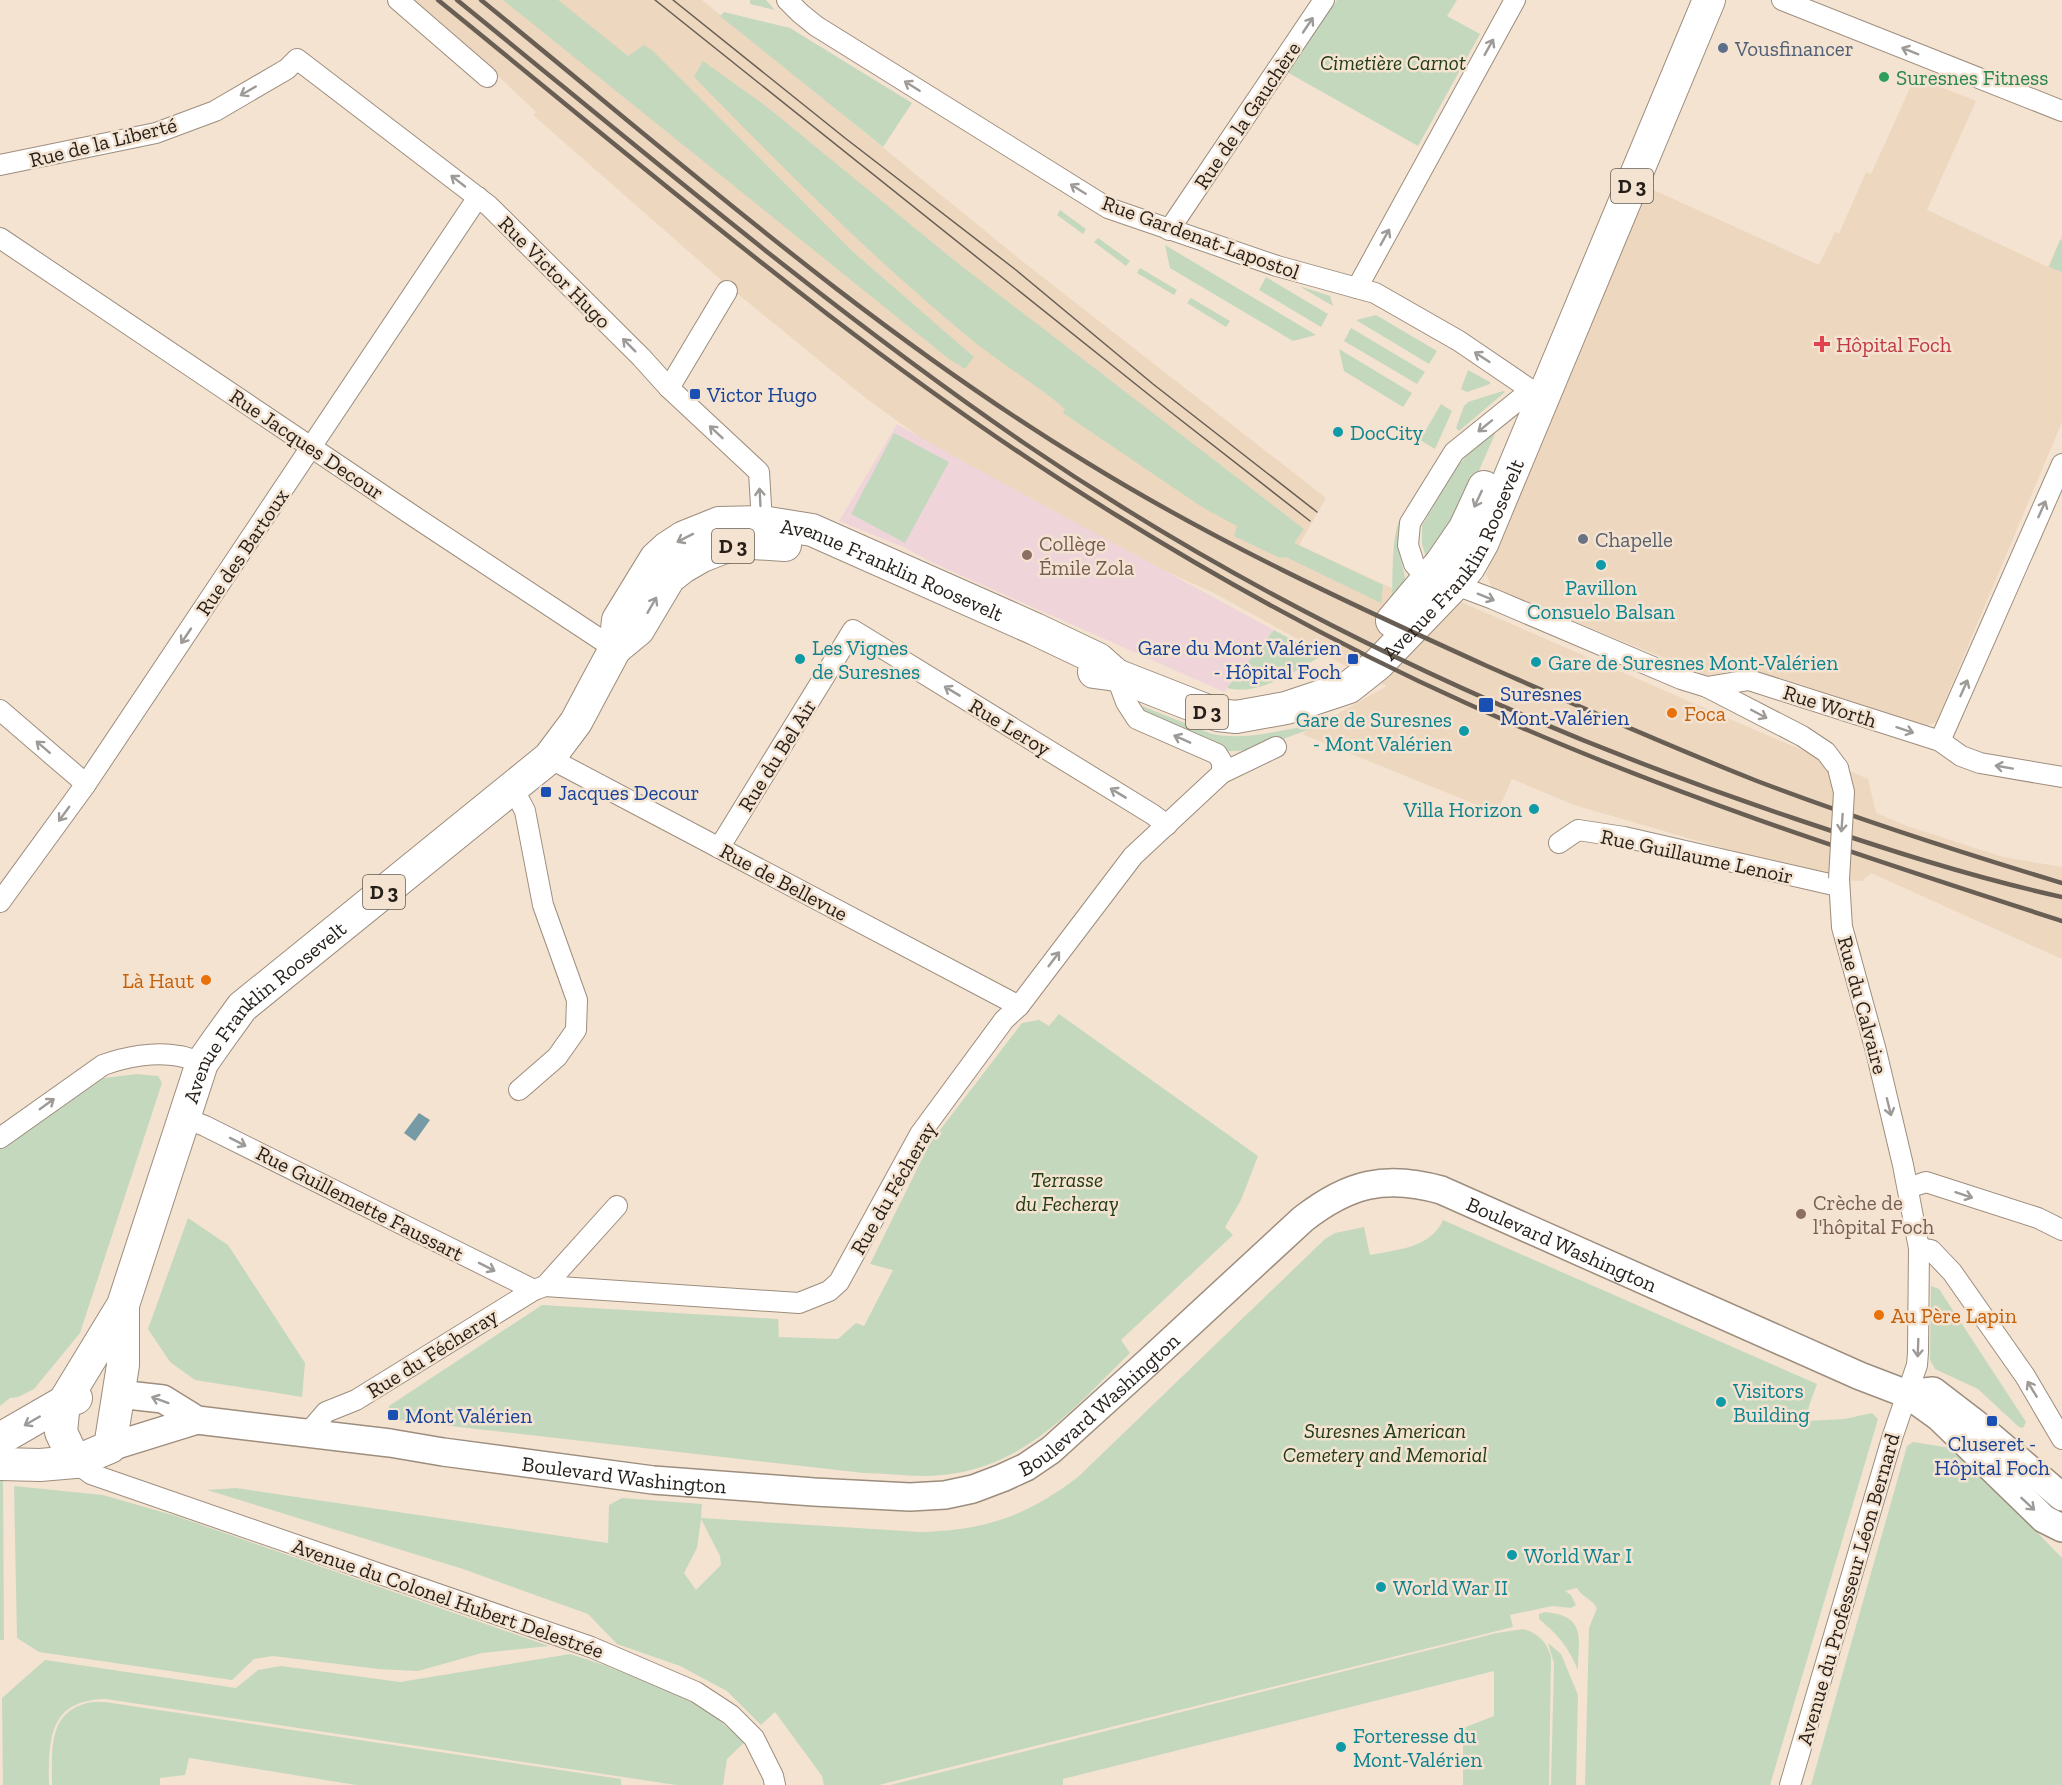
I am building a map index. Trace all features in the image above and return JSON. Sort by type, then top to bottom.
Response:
[{"type":"main road","name":"Avenue Franklin Roosevelt","points":[[615,649],[638,630],[669,578],[683,567],[725,547],[753,543],[780,544],[827,557],[1093,672],[1116,675],[1218,715],[1236,717],[1251,715],[1349,687],[1377,664],[1443,580],[1465,528],[1543,381],[1709,0]]},
{"type":"main road","name":"Avenue Franklin Roosevelt","points":[[1443,580],[1469,567],[1482,544],[1529,431],[1543,381]]},
{"type":"main road","name":"Avenue Franklin Roosevelt","points":[[64,1402],[123,1305],[202,1064],[242,1007],[549,758],[576,722],[615,649],[618,620],[647,570],[667,548],[684,537],[719,523],[762,522],[812,530],[1098,659],[1116,675]]},
{"type":"main road","name":"Avenue Franklin Roosevelt","points":[[110,1447],[123,1365],[123,1305]]},
{"type":"main road","points":[[75,1462],[61,1432],[64,1402],[89,1394],[118,1394]]},
{"type":"main road","name":"D 3","points":[[0,1439],[64,1402]]},
{"type":"main road","points":[[0,1464],[40,1465],[75,1462],[110,1447]]},
{"type":"street","points":[[398,0],[487,76]]},
{"type":"street","name":"Rue Gardenat-Lapostol","points":[[788,0],[800,14],[816,26],[1108,208],[1277,266],[1375,293],[1449,336],[1543,381]]},
{"type":"street","name":"Rue de la Gauchère","points":[[1169,230],[1324,0]]},
{"type":"street","points":[[1357,288],[1515,0]]},
{"type":"street","points":[[1782,0],[2062,111]]},
{"type":"street","name":"Rue de la Liberté","points":[[0,165],[166,129],[215,111],[287,69],[297,59]]},
{"type":"street","name":"Rue Victor Hugo","points":[[297,59],[498,214],[669,388],[759,472],[762,522]]},
{"type":"street","name":"Rue des Bartoux","points":[[0,902],[86,784],[478,197]]},
{"type":"street","name":"Rue Jacques Decour","points":[[0,238],[615,649]]},
{"type":"street","points":[[669,388],[727,291]]},
{"type":"street","name":"Avenue Franklin Roosevelt","points":[[1443,580],[1421,572],[1414,564],[1408,545],[1410,523],[1454,452],[1543,381]]},
{"type":"street","points":[[1940,741],[2061,470]]},
{"type":"street","name":"Rue Worth","points":[[1443,580],[1666,673],[1707,687],[1749,680],[1940,741],[1960,756],[1980,763],[2062,777]]},
{"type":"street","name":"Rue Leroy","points":[[853,630],[1167,825]]},
{"type":"street","name":"Rue du Bel Air","points":[[719,848],[853,630]]},
{"type":"street","points":[[1116,675],[1126,702],[1137,719],[1217,754],[1222,762],[1222,773]]},
{"type":"street","name":"Rue du Calvaire","points":[[1707,687],[1802,736],[1826,752],[1838,768],[1844,792],[1839,883],[1842,927],[1876,1051],[1908,1188],[1918,1248],[1918,1359],[1907,1394]]},
{"type":"street","points":[[0,710],[86,784]]},
{"type":"street","name":"Rue du Fécheray","points":[[309,1433],[326,1412],[356,1400],[540,1288],[799,1303],[828,1291],[839,1282],[920,1134],[1004,1020],[1019,1006],[1133,856],[1222,773],[1276,747]]},
{"type":"street","name":"Rue de Bellevue","points":[[549,758],[1019,1006]]},
{"type":"street","points":[[513,788],[525,811],[543,905],[578,1000],[576,1030],[557,1057],[519,1090]]},
{"type":"street","name":"Rue Guillaume Lenoir","points":[[1559,843],[1578,830],[1624,837],[1839,883]]},
{"type":"street","points":[[0,1138],[103,1065],[121,1059],[153,1056],[178,1056],[202,1064]]},
{"type":"street","name":"Rue Guillemette Faussart","points":[[185,1118],[540,1288]]},
{"type":"street","name":"Boulevard Washington","points":[[110,1447],[197,1420],[653,1480],[910,1497],[945,1495],[973,1489],[1026,1467],[1065,1438],[1303,1219],[1327,1200],[1350,1190],[1390,1182],[1421,1184],[1441,1190],[1849,1371],[1907,1394],[1939,1417],[2044,1519],[2062,1528]]},
{"type":"street","points":[[1908,1188],[1926,1182],[2038,1218],[2062,1230]]},
{"type":"street","points":[[540,1288],[617,1206]]},
{"type":"street","points":[[1918,1248],[1931,1250],[1952,1272],[2025,1376],[2062,1439]]},
{"type":"street","name":"Boulevard Washington","points":[[1907,1394],[1933,1391],[1976,1424],[2062,1497]]},
{"type":"street","name":"Boulevard Washington","points":[[118,1394],[163,1399],[197,1420]]},
{"type":"street","name":"Avenue du Professeur Léon Bernard","points":[[1790,1785],[1907,1394]]},
{"type":"street","points":[[110,1447],[126,1485]]},
{"type":"street","name":"Avenue du Colonel Hubert Delestrée","points":[[75,1462],[92,1474],[591,1647],[696,1692],[731,1715],[754,1738],[776,1785]]},
{"type":"shaded area","points":[[405,0],[702,0],[1022,261],[1326,498],[1299,545],[1396,590],[1454,599],[1868,779],[1876,813],[1907,826],[2003,857],[2062,867],[2062,959],[1871,873],[1862,881],[1833,880],[1574,805],[1512,779],[1497,813],[1302,734],[1387,686],[1360,674],[1216,594],[1019,505],[951,460],[863,396],[728,286],[533,115],[536,112],[498,76]]},
{"type":"shaded area","name":"Hôpital Foch","points":[[1915,77],[1976,101],[1927,210],[2048,267],[2062,236],[2062,422],[1936,722],[1923,727],[1744,670],[1706,675],[1492,588],[1486,574],[1649,188],[1819,265],[1835,232],[1839,234],[1866,172],[1871,174]]},
{"type":"shaded area","name":"Collège Émile Zola","points":[[897,424],[1274,630],[1224,692],[933,563],[903,547],[839,521]]},
{"type":"green space","points":[[503,0],[558,0],[628,56],[644,45],[652,50],[852,251],[974,357],[965,369],[949,359]]},
{"type":"green space","points":[[750,0],[766,0],[775,10],[750,4]]},
{"type":"green space","name":"Cimetière Carnot","points":[[1337,0],[1457,0],[1447,16],[1480,34],[1418,146],[1287,72]]},
{"type":"green space","points":[[724,12],[790,28],[912,103],[883,147],[720,16]]},
{"type":"green space","points":[[703,61],[767,107],[955,261],[1304,529],[1294,543],[1383,585],[1381,603],[1286,557],[1280,558],[1234,536],[1237,526],[1205,509],[1063,413],[1065,409],[1053,399],[978,345],[930,305],[793,177],[694,77]]},
{"type":"green space","points":[[1060,210],[1086,229],[1083,234],[1057,215]]},
{"type":"green space","points":[[1098,238],[1130,261],[1126,266],[1094,242]]},
{"type":"green space","points":[[2060,240],[2062,240],[2062,272],[2049,267]]},
{"type":"green space","points":[[1165,245],[1316,335],[1293,341],[1170,268]]},
{"type":"green space","points":[[1140,268],[1177,290],[1174,295],[1137,273]]},
{"type":"green space","points":[[1266,277],[1328,314],[1321,327],[1259,290]]},
{"type":"green space","points":[[1299,286],[1330,296],[1333,306]]},
{"type":"green space","points":[[1191,298],[1230,321],[1226,327],[1187,303]]},
{"type":"green space","points":[[1376,315],[1437,351],[1429,364],[1356,320]]},
{"type":"green space","points":[[1351,328],[1425,372],[1417,384],[1344,341]]},
{"type":"green space","points":[[1339,349],[1412,393],[1403,407],[1344,371]]},
{"type":"green space","points":[[1468,370],[1490,384],[1467,392],[1461,389]]},
{"type":"green space","points":[[1505,392],[1459,431],[1456,428],[1464,406],[1468,402]]},
{"type":"green space","points":[[1441,404],[1452,411],[1435,449],[1420,440]]},
{"type":"green space","points":[[1489,430],[1495,434],[1474,482],[1449,530],[1426,557],[1422,544],[1422,526],[1455,469]]},
{"type":"green space","points":[[894,433],[949,462],[905,543],[851,514]]},
{"type":"green space","points":[[1402,517],[1398,535],[1405,577],[1403,588],[1396,600],[1392,596],[1393,554],[1398,523]]},
{"type":"green space","points":[[1274,630],[1321,656],[1276,681],[1239,690],[1227,688]]},
{"type":"green space","points":[[1137,704],[1212,734],[1225,736],[1251,735],[1339,723],[1257,748],[1228,751],[1149,718]]},
{"type":"green space","name":"Terrasse du Fecheray","points":[[1059,1014],[1258,1156],[1241,1200],[1225,1227],[1233,1235],[1121,1340],[1130,1353],[1068,1413],[1023,1448],[998,1461],[971,1470],[942,1475],[913,1476],[864,1473],[389,1419],[389,1406],[542,1305],[778,1319],[779,1337],[838,1339],[856,1323],[864,1326],[893,1270],[870,1264],[930,1143],[1022,1023],[1039,1020],[1049,1026]]},
{"type":"green space","points":[[137,1074],[158,1076],[162,1083],[80,1333],[34,1389],[18,1397],[10,1398],[0,1406],[0,1149],[104,1078]]},
{"type":"green space","points":[[188,1218],[228,1245],[305,1363],[302,1397],[195,1380],[170,1362],[148,1329]]},
{"type":"green space","name":"Suresnes American Cemetery and Memorial","points":[[1443,1220],[1817,1384],[1809,1406],[1807,1421],[1844,1419],[1872,1413],[1878,1419],[1770,1785],[1585,1785],[1589,1628],[1597,1608],[1577,1588],[1565,1591],[1571,1595],[1576,1605],[1571,1608],[1552,1606],[1510,1615],[1513,1627],[879,1785],[824,1785],[822,1776],[775,1712],[761,1725],[727,1691],[680,1666],[617,1644],[588,1614],[463,1569],[207,1490],[236,1488],[608,1543],[609,1505],[622,1498],[702,1504],[701,1518],[920,1532],[944,1531],[985,1524],[1004,1519],[1040,1502],[1078,1477],[1325,1239],[1335,1233],[1364,1227],[1370,1255],[1412,1246],[1430,1237]],"holes":[[[701,1519],[720,1556],[721,1565],[696,1590],[684,1573],[697,1548]]]},
{"type":"green space","points":[[1931,1286],[1939,1289],[2026,1422],[2023,1428],[2019,1427],[1978,1389],[1935,1369],[1930,1360]]},
{"type":"green space","points":[[1913,1442],[1951,1448],[2062,1558],[2062,1785],[1811,1785],[1907,1446]]},
{"type":"green space","points":[[3,1480],[4,1640],[0,1640],[0,1481]]},
{"type":"green space","points":[[14,1486],[103,1495],[176,1516],[549,1646],[482,1653],[418,1671],[378,1669],[273,1656],[254,1659],[232,1680],[39,1652],[17,1638]]},
{"type":"green space","points":[[1545,1612],[1558,1614],[1574,1623],[1579,1638],[1578,1670],[1562,1642],[1539,1619],[1539,1614]]},
{"type":"green space","points":[[1523,1629],[1541,1639],[1551,1657],[1549,1785],[1463,1785],[1463,1728],[1494,1716],[1494,1671],[1063,1779],[1063,1785],[890,1785],[1497,1633]]},
{"type":"green space","points":[[1548,1643],[1561,1654],[1578,1695],[1576,1785],[1551,1785],[1554,1663]]},
{"type":"green space","points":[[570,1654],[604,1665],[683,1697],[715,1717],[745,1742],[727,1759],[723,1785],[676,1785],[106,1699],[87,1701],[73,1706],[62,1715],[52,1738],[49,1785],[3,1785],[2,1698],[45,1660],[236,1688],[258,1670],[281,1666],[400,1682]]},
{"type":"green space","points":[[93,1702],[621,1779],[621,1785],[356,1785],[189,1758],[185,1775],[160,1778],[160,1785],[52,1785],[53,1745],[60,1722],[67,1713],[78,1706]]},
{"type":"water","points":[[419,1113],[430,1120],[415,1141],[404,1133]]},
{"type":"tram line","points":[[655,0],[1310,521]]},
{"type":"tram line","points":[[673,0],[845,138],[1016,270],[1153,384],[1317,512]]},
{"type":"railway","points":[[438,0],[769,269],[939,397],[1116,515],[1245,591],[1421,682],[1612,765],[1761,821],[2062,921]]},
{"type":"railway","points":[[457,0],[736,227],[878,338],[1024,443],[1113,502],[1205,557],[1395,657],[1592,744],[1692,782],[1860,840],[1960,871],[2062,897]]},
{"type":"railway","points":[[481,0],[701,181],[851,300],[1006,411],[1134,491],[1283,570],[1487,666],[1621,725],[1757,781],[1870,822],[2062,883]]},
{"type":"place","name":"Vousfinancer","points":[[1723,48]]},
{"type":"place","name":"Suresnes Fitness","points":[[1884,77]]},
{"type":"place","name":"Hôpital Foch","points":[[1822,344]]},
{"type":"place","name":"Victor Hugo","points":[[695,394]]},
{"type":"place","name":"DocCity","points":[[1338,432]]},
{"type":"place","name":"Chapelle","points":[[1583,539]]},
{"type":"place","name":"Collège Émile Zola","points":[[1027,555]]},
{"type":"place","name":"Pavillon Consuelo Balsan","points":[[1601,565]]},
{"type":"place","name":"Les Vignes de Suresnes","points":[[800,659]]},
{"type":"place","name":"Gare du Mont Valérien - Hôpital Foch","points":[[1353,659]]},
{"type":"place","name":"Gare de Suresnes Mont-Valérien","points":[[1536,662]]},
{"type":"place","name":"Suresnes Mont-Valérien","points":[[1486,705]]},
{"type":"place","name":"Foca","points":[[1672,713]]},
{"type":"place","name":"Gare de Suresnes - Mont Valérien","points":[[1464,731]]},
{"type":"place","name":"Jacques Decour","points":[[546,792]]},
{"type":"place","name":"Villa Horizon","points":[[1534,809]]},
{"type":"place","name":"Là Haut","points":[[206,980]]},
{"type":"place","name":"Crèche de l'hôpital Foch","points":[[1801,1214]]},
{"type":"place","name":"Au Père Lapin","points":[[1879,1315]]},
{"type":"place","name":"Visitors Building","points":[[1721,1402]]},
{"type":"place","name":"Mont Valérien","points":[[393,1415]]},
{"type":"place","name":"Cluseret - Hôpital Foch","points":[[1992,1421]]},
{"type":"place","name":"World War I","points":[[1512,1555]]},
{"type":"place","name":"World War II","points":[[1381,1587]]},
{"type":"place","name":"Forteresse du Mont-Valérien","points":[[1341,1747]]}]
